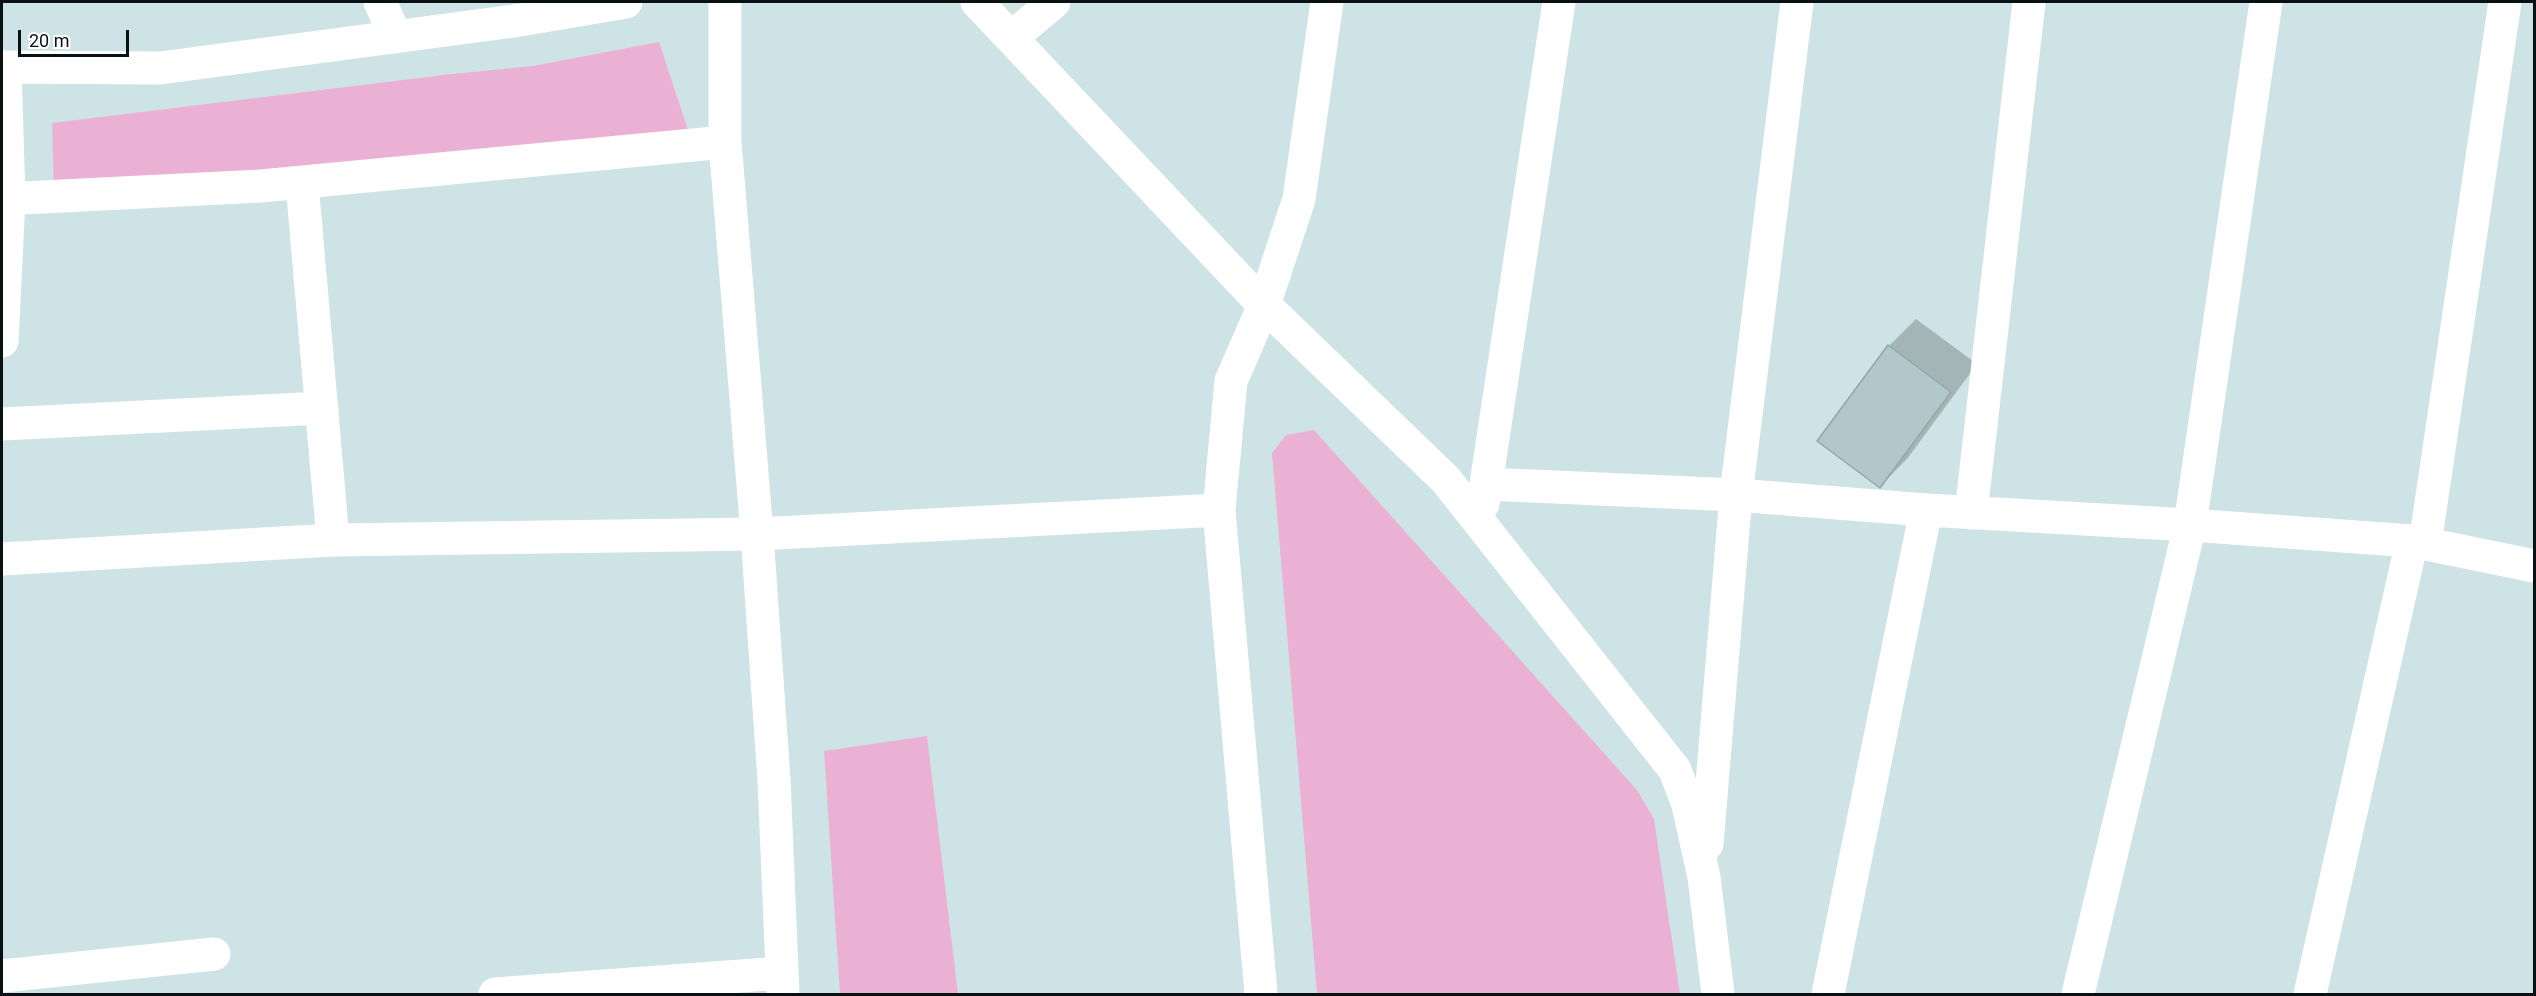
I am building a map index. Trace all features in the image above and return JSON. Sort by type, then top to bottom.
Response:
[{"type":"street","points":[[380,2],[396,37]]},
{"type":"street","points":[[2,341],[5,199],[3,67],[160,68],[514,21],[626,2]]},
{"type":"street","points":[[495,994],[783,984],[774,780],[726,142],[725,2]]},
{"type":"street","points":[[977,2],[1264,305],[1446,480],[1675,770],[1688,805],[1704,877],[1718,994]]},
{"type":"street","points":[[1011,38],[1054,2]]},
{"type":"street","points":[[1261,994],[1219,510],[1231,381],[1264,305],[1299,199],[1327,2]]},
{"type":"street","points":[[1480,523],[1559,2]]},
{"type":"street","points":[[1704,877],[1736,495],[1797,2]]},
{"type":"street","points":[[1971,513],[2029,2]]},
{"type":"street","points":[[2078,994],[2190,525],[2266,2]]},
{"type":"street","points":[[2310,994],[2419,542],[2505,2]]},
{"type":"street","points":[[5,199],[302,183],[726,142]]},
{"type":"street","points":[[302,183],[333,540]]},
{"type":"street","points":[[2,424],[322,408]]},
{"type":"street","points":[[1486,484],[1736,495],[1926,510],[2190,525],[2419,542],[2535,566]]},
{"type":"street","points":[[2,559],[333,540],[757,534],[1219,510]]},
{"type":"street","points":[[1828,994],[1926,510]]},
{"type":"street","points":[[2,976],[214,954]]},
{"type":"shaded area","points":[[659,42],[694,148],[54,196],[52,123],[533,66]]},
{"type":"shaded area","points":[[1314,430],[1637,790],[1654,819],[1680,994],[1317,994],[1272,453],[1286,435]]},
{"type":"shaded area","points":[[927,736],[958,994],[840,994],[824,751]]},
{"type":"building","points":[[1888,345],[1951,392],[1880,488],[1817,441]]}]
